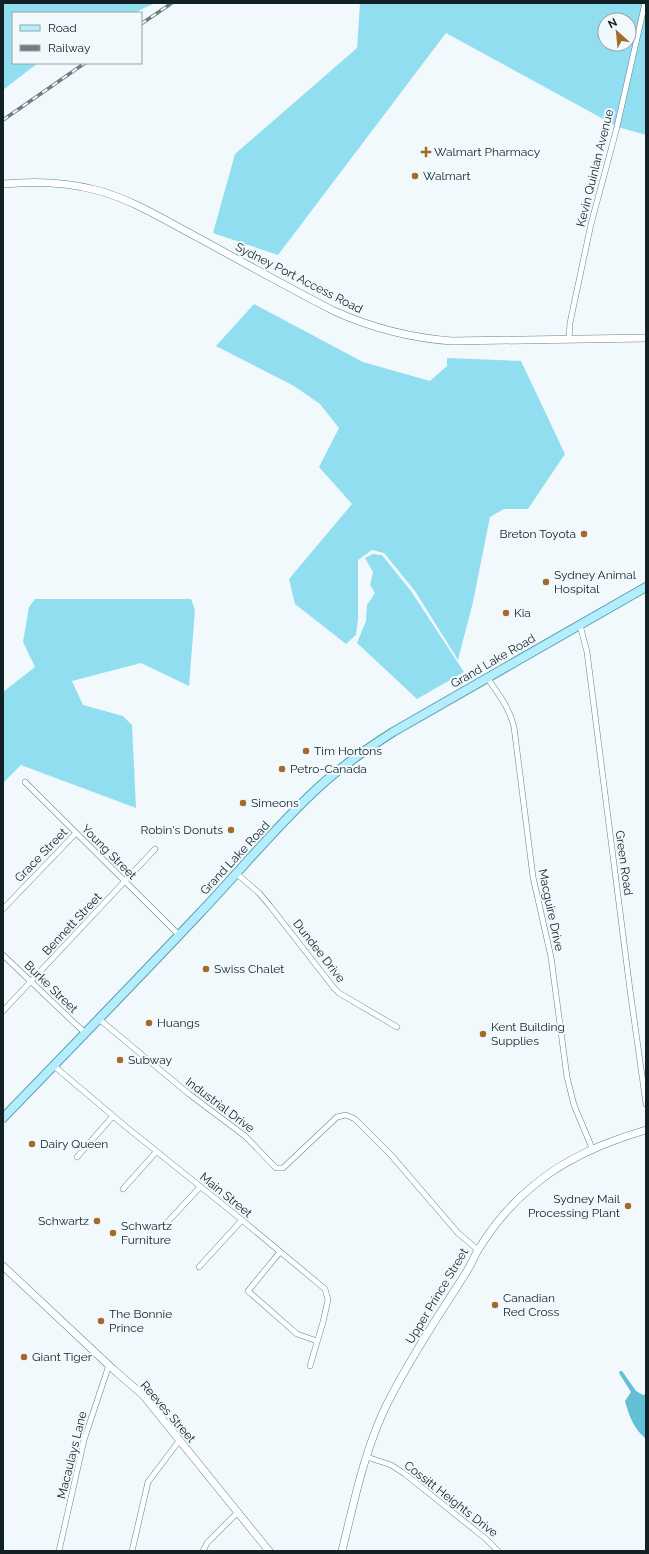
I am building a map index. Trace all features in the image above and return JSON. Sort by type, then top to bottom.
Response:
[{"type":"main road","name":"Grand Lake Road","points":[[3,1118],[237,874],[290,816],[320,786],[338,771],[370,746],[646,587]]},
{"type":"street","name":"Kevin Quinlan Avenue","points":[[568,339],[591,224],[616,131],[645,3]]},
{"type":"street","name":"Sydney Port Access Road","points":[[3,184],[31,182],[60,183],[90,188],[117,196],[167,221],[327,307],[378,328],[408,336],[438,340],[646,338]]},
{"type":"street","name":"Green Road","points":[[580,625],[587,652],[646,1104]]},
{"type":"street","name":"Macguire Drive","points":[[488,679],[503,699],[511,716],[514,727],[533,877],[552,960],[568,1082],[574,1105],[592,1148]]},
{"type":"street","name":"Young Street","points":[[25,782],[179,935]]},
{"type":"street","name":"Grace Street","points":[[3,909],[76,833]]},
{"type":"street","name":"Bennett Street","points":[[3,1011],[155,849]]},
{"type":"street","name":"Dundee Drive","points":[[237,874],[259,893],[334,988],[397,1027]]},
{"type":"street","name":"Burke Street","points":[[3,955],[85,1033]]},
{"type":"street","name":"Industrial Drive","points":[[99,1019],[189,1094],[245,1136],[276,1168],[283,1168],[337,1117],[343,1115],[352,1116],[391,1155],[458,1233],[478,1250]]},
{"type":"street","name":"Main Street","points":[[54,1066],[112,1116],[323,1287],[327,1293],[328,1300],[310,1366]]},
{"type":"street","points":[[77,1157],[112,1116]]},
{"type":"street","name":"Upper Prince Street","points":[[342,1551],[360,1477],[386,1406],[451,1294],[468,1270],[478,1250],[495,1226],[534,1185],[552,1171],[592,1148],[621,1137],[646,1130]]},
{"type":"street","points":[[123,1189],[156,1152]]},
{"type":"street","points":[[163,1227],[200,1187]]},
{"type":"street","points":[[198,1267],[242,1220]]},
{"type":"street","points":[[280,1252],[248,1291],[297,1334],[317,1341]]},
{"type":"street","name":"Reeves Street","points":[[3,1266],[143,1395],[269,1551]]},
{"type":"street","name":"Macaulays Lane","points":[[59,1551],[84,1440],[109,1365]]},
{"type":"street","points":[[132,1551],[148,1482],[179,1441]]},
{"type":"street","name":"Cossitt Heights Drive","points":[[367,1457],[391,1465],[405,1474],[486,1538],[498,1551]]},
{"type":"street","points":[[203,1551],[207,1543],[238,1512]]},
{"type":"shaded area","points":[[3,3],[155,3],[136,12],[12,12],[12,64],[37,64],[3,90]]},
{"type":"shaded area","points":[[360,3],[646,3],[646,135],[618,127],[446,33],[278,255],[213,233],[235,154],[357,48]]},
{"type":"shaded area","points":[[254,304],[363,362],[430,381],[447,366],[447,358],[521,361],[565,454],[528,509],[504,509],[490,517],[473,602],[458,660],[415,591],[384,553],[372,550],[358,560],[358,619],[356,635],[346,644],[295,604],[289,579],[352,504],[319,467],[339,428],[320,404],[294,386],[216,346]]},
{"type":"shaded area","points":[[373,554],[382,555],[411,591],[464,672],[417,699],[357,643],[366,621],[367,605],[375,593],[370,585],[373,572],[365,558]]},
{"type":"shaded area","points":[[35,599],[191,599],[195,610],[189,686],[141,663],[72,681],[83,705],[123,716],[132,725],[136,808],[21,765],[3,783],[3,692],[35,667],[23,642],[29,607]]},
{"type":"shaded area","points":[[622,1371],[636,1391],[643,1395],[646,1394],[646,1439],[635,1427],[630,1417],[625,1401],[631,1392],[619,1373]]},
{"type":"railway","points":[[142,23],[172,3]]},
{"type":"railway","points":[[3,120],[84,64]]},
{"type":"place","name":"Walmart Pharmacy","points":[[426,152]]},
{"type":"place","name":"Walmart","points":[[415,176]]},
{"type":"place","name":"Breton Toyota","points":[[584,534]]},
{"type":"place","name":"Sydney Animal Hospital","points":[[546,582]]},
{"type":"place","name":"Kia","points":[[506,613]]},
{"type":"place","name":"Tim Hortons","points":[[306,751]]},
{"type":"place","name":"Petro-Canada","points":[[282,769]]},
{"type":"place","name":"Simeons","points":[[243,803]]},
{"type":"place","name":"Robin's Donuts","points":[[231,830]]},
{"type":"place","name":"Swiss Chalet","points":[[206,969]]},
{"type":"place","name":"Huangs","points":[[149,1023]]},
{"type":"place","name":"Kent Building Supplies","points":[[483,1034]]},
{"type":"place","name":"Subway","points":[[120,1060]]},
{"type":"place","name":"Dairy Queen","points":[[32,1144]]},
{"type":"place","name":"Sydney Mail Processing Plant","points":[[628,1206]]},
{"type":"place","name":"Schwartz","points":[[97,1221]]},
{"type":"place","name":"Schwartz Furniture","points":[[113,1233]]},
{"type":"place","name":"Canadian Red Cross","points":[[495,1305]]},
{"type":"place","name":"The Bonnie Prince","points":[[101,1321]]},
{"type":"place","name":"Giant Tiger","points":[[24,1357]]}]
